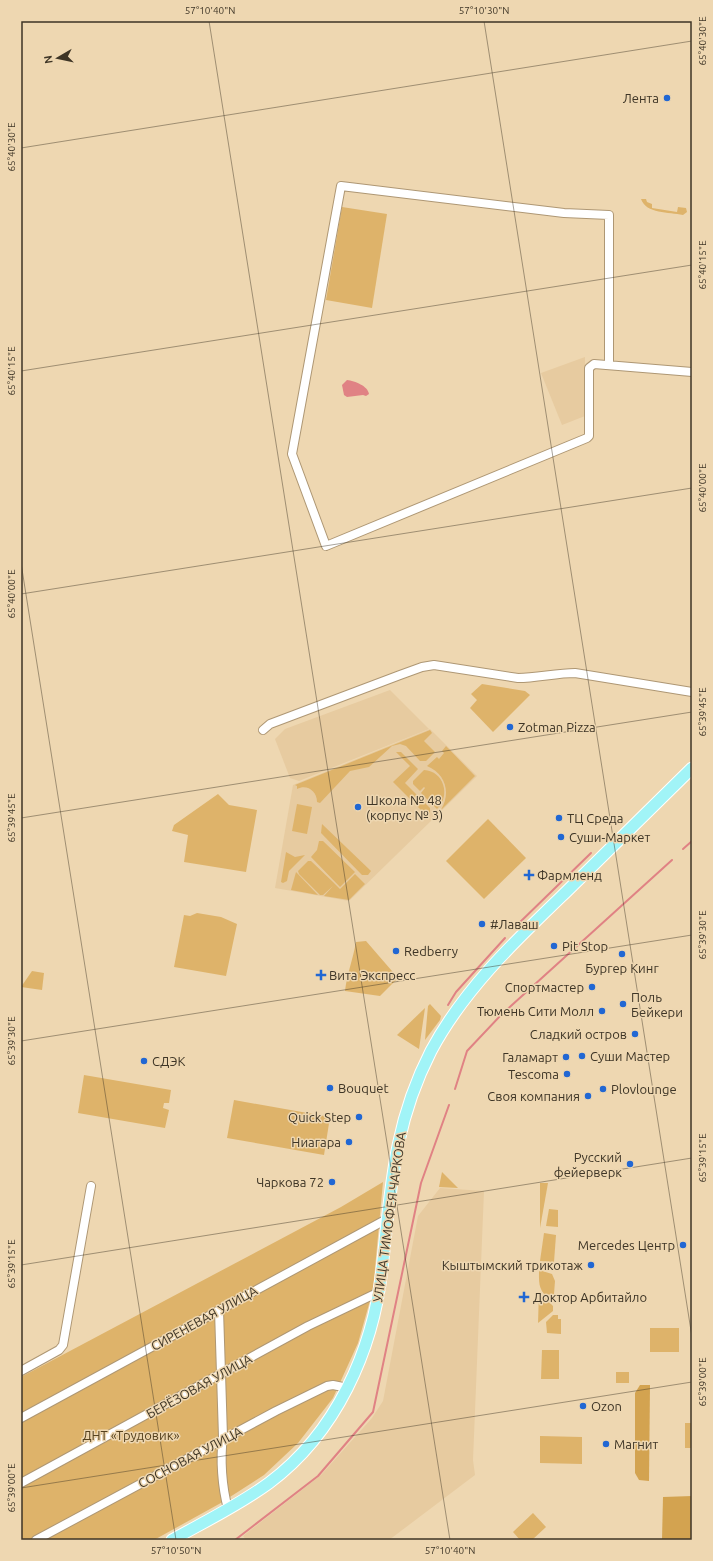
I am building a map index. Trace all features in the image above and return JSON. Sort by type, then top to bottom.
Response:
[{"type":"main road","name":"УЛИЦА ТИМОФЕЯ ЧАРКОВА","points":[[172,1540],[255,1493],[290,1466],[321,1432],[348,1388],[371,1328],[380,1292],[387,1219],[396,1151],[408,1102],[430,1053],[449,1018],[465,997],[517,940],[692,768]]},
{"type":"street","points":[[609,365],[609,215],[564,213],[342,186],[292,454],[326,546],[587,438],[589,436],[589,368],[594,364],[692,372]]},
{"type":"street","points":[[263,730],[270,724],[393,677],[422,667],[434,665],[518,678],[530,678],[557,673],[575,673],[692,692]]},
{"type":"street","points":[[21,1371],[58,1350],[63,1345],[91,1186]]},
{"type":"street","name":"СИРЕНЕВАЯ УЛИЦА","points":[[21,1418],[387,1219]]},
{"type":"street","name":"БЕРЁЗОВАЯ УЛИЦА","points":[[21,1484],[308,1326],[380,1292]]},
{"type":"street","points":[[219,1310],[222,1373],[224,1493],[228,1509]]},
{"type":"street","name":"СОСНОВАЯ УЛИЦА","points":[[36,1540],[222,1440],[327,1386],[333,1385],[348,1388]]},
{"type":"shaded area","points":[[585,357],[585,416],[562,425],[541,373]]},
{"type":"shaded area","points":[[347,380],[354,381],[364,386],[369,394],[366,396],[347,397],[344,395],[342,385]]},
{"type":"shaded area","points":[[390,690],[429,729],[299,781],[290,778],[275,739],[285,729]]},
{"type":"shaded area","points":[[430,729],[477,776],[349,901],[275,888],[293,785]]},
{"type":"shaded area","points":[[440,1188],[484,1191],[473,1460],[475,1475],[389,1540],[246,1540],[243,1536],[321,1475],[372,1418],[383,1401],[418,1216]]},
{"type":"shaded area","points":[[640,1385],[650,1385],[649,1481],[639,1480],[635,1473],[635,1393]]},
{"type":"shaded area","points":[[692,1496],[692,1540],[662,1540],[663,1497]]},
{"type":"green space","points":[[641,199],[646,199],[647,202],[652,204],[652,208],[677,212],[678,207],[686,208],[687,212],[683,215],[659,212],[648,207]]},
{"type":"green space","points":[[342,207],[387,214],[372,308],[326,300]]},
{"type":"green space","points":[[482,684],[525,691],[530,695],[493,732],[470,708],[477,700],[471,694]]},
{"type":"green space","points":[[430,730],[432,733],[424,741],[435,752],[426,761],[420,761],[406,746],[400,744],[392,746],[369,767],[350,771],[320,803],[317,802],[317,798],[311,790],[304,787],[297,789],[297,786],[295,785]]},
{"type":"green space","points":[[446,746],[475,776],[441,810],[446,797],[445,785],[439,774],[427,766],[437,757],[439,759],[444,753],[442,751]]},
{"type":"green space","points":[[396,752],[401,752],[418,769],[405,783],[430,808],[430,813],[427,816],[393,782],[410,766]]},
{"type":"green space","points":[[424,770],[431,771],[441,779],[443,785],[444,798],[437,809],[432,804],[436,799],[434,798],[430,802],[421,793],[425,788],[424,787],[420,791],[413,784],[413,781]]},
{"type":"green space","points":[[218,794],[229,805],[257,810],[246,872],[184,862],[188,835],[172,831],[174,825]]},
{"type":"green space","points":[[297,804],[312,807],[307,834],[292,831]]},
{"type":"green space","points":[[488,819],[526,858],[484,899],[446,861]]},
{"type":"green space","points":[[322,824],[371,871],[368,875],[362,875],[321,833]]},
{"type":"green space","points":[[319,841],[323,841],[355,872],[340,887],[311,857],[317,850]]},
{"type":"green space","points":[[286,852],[295,857],[305,855],[289,871],[287,881],[283,883],[281,882]]},
{"type":"green space","points":[[308,861],[311,861],[340,889],[355,874],[365,884],[349,900],[324,896],[333,886],[323,895],[320,895],[299,874],[298,871]]},
{"type":"green space","points":[[296,872],[318,895],[291,890]]},
{"type":"green space","points":[[197,913],[221,917],[237,924],[226,976],[174,967],[184,915],[190,916]]},
{"type":"green space","points":[[366,941],[398,978],[380,996],[345,991],[356,942]]},
{"type":"green space","points":[[32,971],[44,973],[42,990],[21,987]]},
{"type":"green space","points":[[430,1004],[441,1016],[440,1020],[425,1040],[428,1006]]},
{"type":"green space","points":[[425,1008],[419,1049],[397,1035]]},
{"type":"green space","points":[[84,1075],[171,1090],[169,1103],[164,1103],[163,1108],[169,1110],[165,1128],[78,1113]]},
{"type":"green space","points":[[234,1100],[330,1117],[324,1155],[227,1138]]},
{"type":"green space","points":[[442,1172],[458,1188],[439,1187]]},
{"type":"green space","name":"ДНТ «Трудовик»","points":[[383,1182],[373,1290],[358,1343],[333,1398],[298,1443],[264,1475],[219,1504],[154,1540],[21,1540],[21,1377],[341,1207]]},
{"type":"green space","points":[[540,1183],[548,1183],[540,1228]]},
{"type":"green space","points":[[549,1209],[558,1210],[558,1227],[546,1226]]},
{"type":"green space","points":[[544,1233],[556,1235],[554,1262],[540,1261]]},
{"type":"green space","points":[[539,1270],[552,1274],[555,1281],[554,1294],[547,1297],[542,1291]]},
{"type":"green space","points":[[539,1292],[553,1306],[553,1311],[538,1323]]},
{"type":"green space","points":[[553,1315],[558,1315],[558,1319],[561,1319],[561,1334],[547,1333],[546,1322]]},
{"type":"green space","points":[[650,1328],[679,1328],[679,1352],[650,1352]]},
{"type":"green space","points":[[542,1350],[559,1350],[559,1379],[541,1379]]},
{"type":"green space","points":[[616,1372],[629,1372],[629,1383],[616,1383]]},
{"type":"green space","points":[[685,1423],[692,1423],[692,1448],[685,1448]]},
{"type":"green space","points":[[540,1436],[582,1437],[582,1464],[540,1463]]},
{"type":"green space","points":[[533,1513],[546,1527],[532,1540],[520,1540],[513,1532]]},
{"type":"waterway","points":[[683,849],[692,841]]},
{"type":"waterway","points":[[515,927],[591,853]]},
{"type":"waterway","points":[[455,1089],[467,1051],[501,1015],[672,860]]},
{"type":"waterway","points":[[448,1005],[456,992],[505,938]]},
{"type":"waterway","points":[[235,1540],[318,1476],[373,1412],[421,1183],[449,1105]]},
{"type":"place","name":"Лента","points":[[667,98]]},
{"type":"place","name":"Zotman Pizza","points":[[510,727]]},
{"type":"place","name":"Школа № 48 (корпус № 3)","points":[[358,807]]},
{"type":"place","name":"ТЦ Среда","points":[[559,818]]},
{"type":"place","name":"Суши-Маркет","points":[[561,837]]},
{"type":"place","name":"Фармленд","points":[[529,875]]},
{"type":"place","name":"#Лаваш","points":[[482,924]]},
{"type":"place","name":"Pit Stop","points":[[554,946]]},
{"type":"place","name":"Redberry","points":[[396,951]]},
{"type":"place","name":"Бургер Кинг","points":[[622,954]]},
{"type":"place","name":"Вита Экспресс","points":[[321,975]]},
{"type":"place","name":"Спортмастер","points":[[592,987]]},
{"type":"place","name":"Поль Бейкери","points":[[623,1004]]},
{"type":"place","name":"Тюмень Сити Молл","points":[[602,1011]]},
{"type":"place","name":"Сладкий остров","points":[[635,1034]]},
{"type":"place","name":"Суши Мастер","points":[[582,1056]]},
{"type":"place","name":"Галамарт","points":[[566,1057]]},
{"type":"place","name":"СДЭК","points":[[144,1061]]},
{"type":"place","name":"Tescoma","points":[[567,1074]]},
{"type":"place","name":"Bouquet","points":[[330,1088]]},
{"type":"place","name":"Plovlounge","points":[[603,1089]]},
{"type":"place","name":"Своя компания","points":[[588,1096]]},
{"type":"place","name":"Quick Step","points":[[359,1117]]},
{"type":"place","name":"Ниагара","points":[[349,1142]]},
{"type":"place","name":"Русский фейерверк","points":[[630,1164]]},
{"type":"place","name":"Чаркова 72","points":[[332,1182]]},
{"type":"place","name":"Mercedes Центр","points":[[683,1245]]},
{"type":"place","name":"Кыштымский трикотаж","points":[[591,1265]]},
{"type":"place","name":"Доктор Арбитайло","points":[[524,1297]]},
{"type":"place","name":"Ozon","points":[[583,1406]]},
{"type":"place","name":"Магнит","points":[[606,1444]]}]
